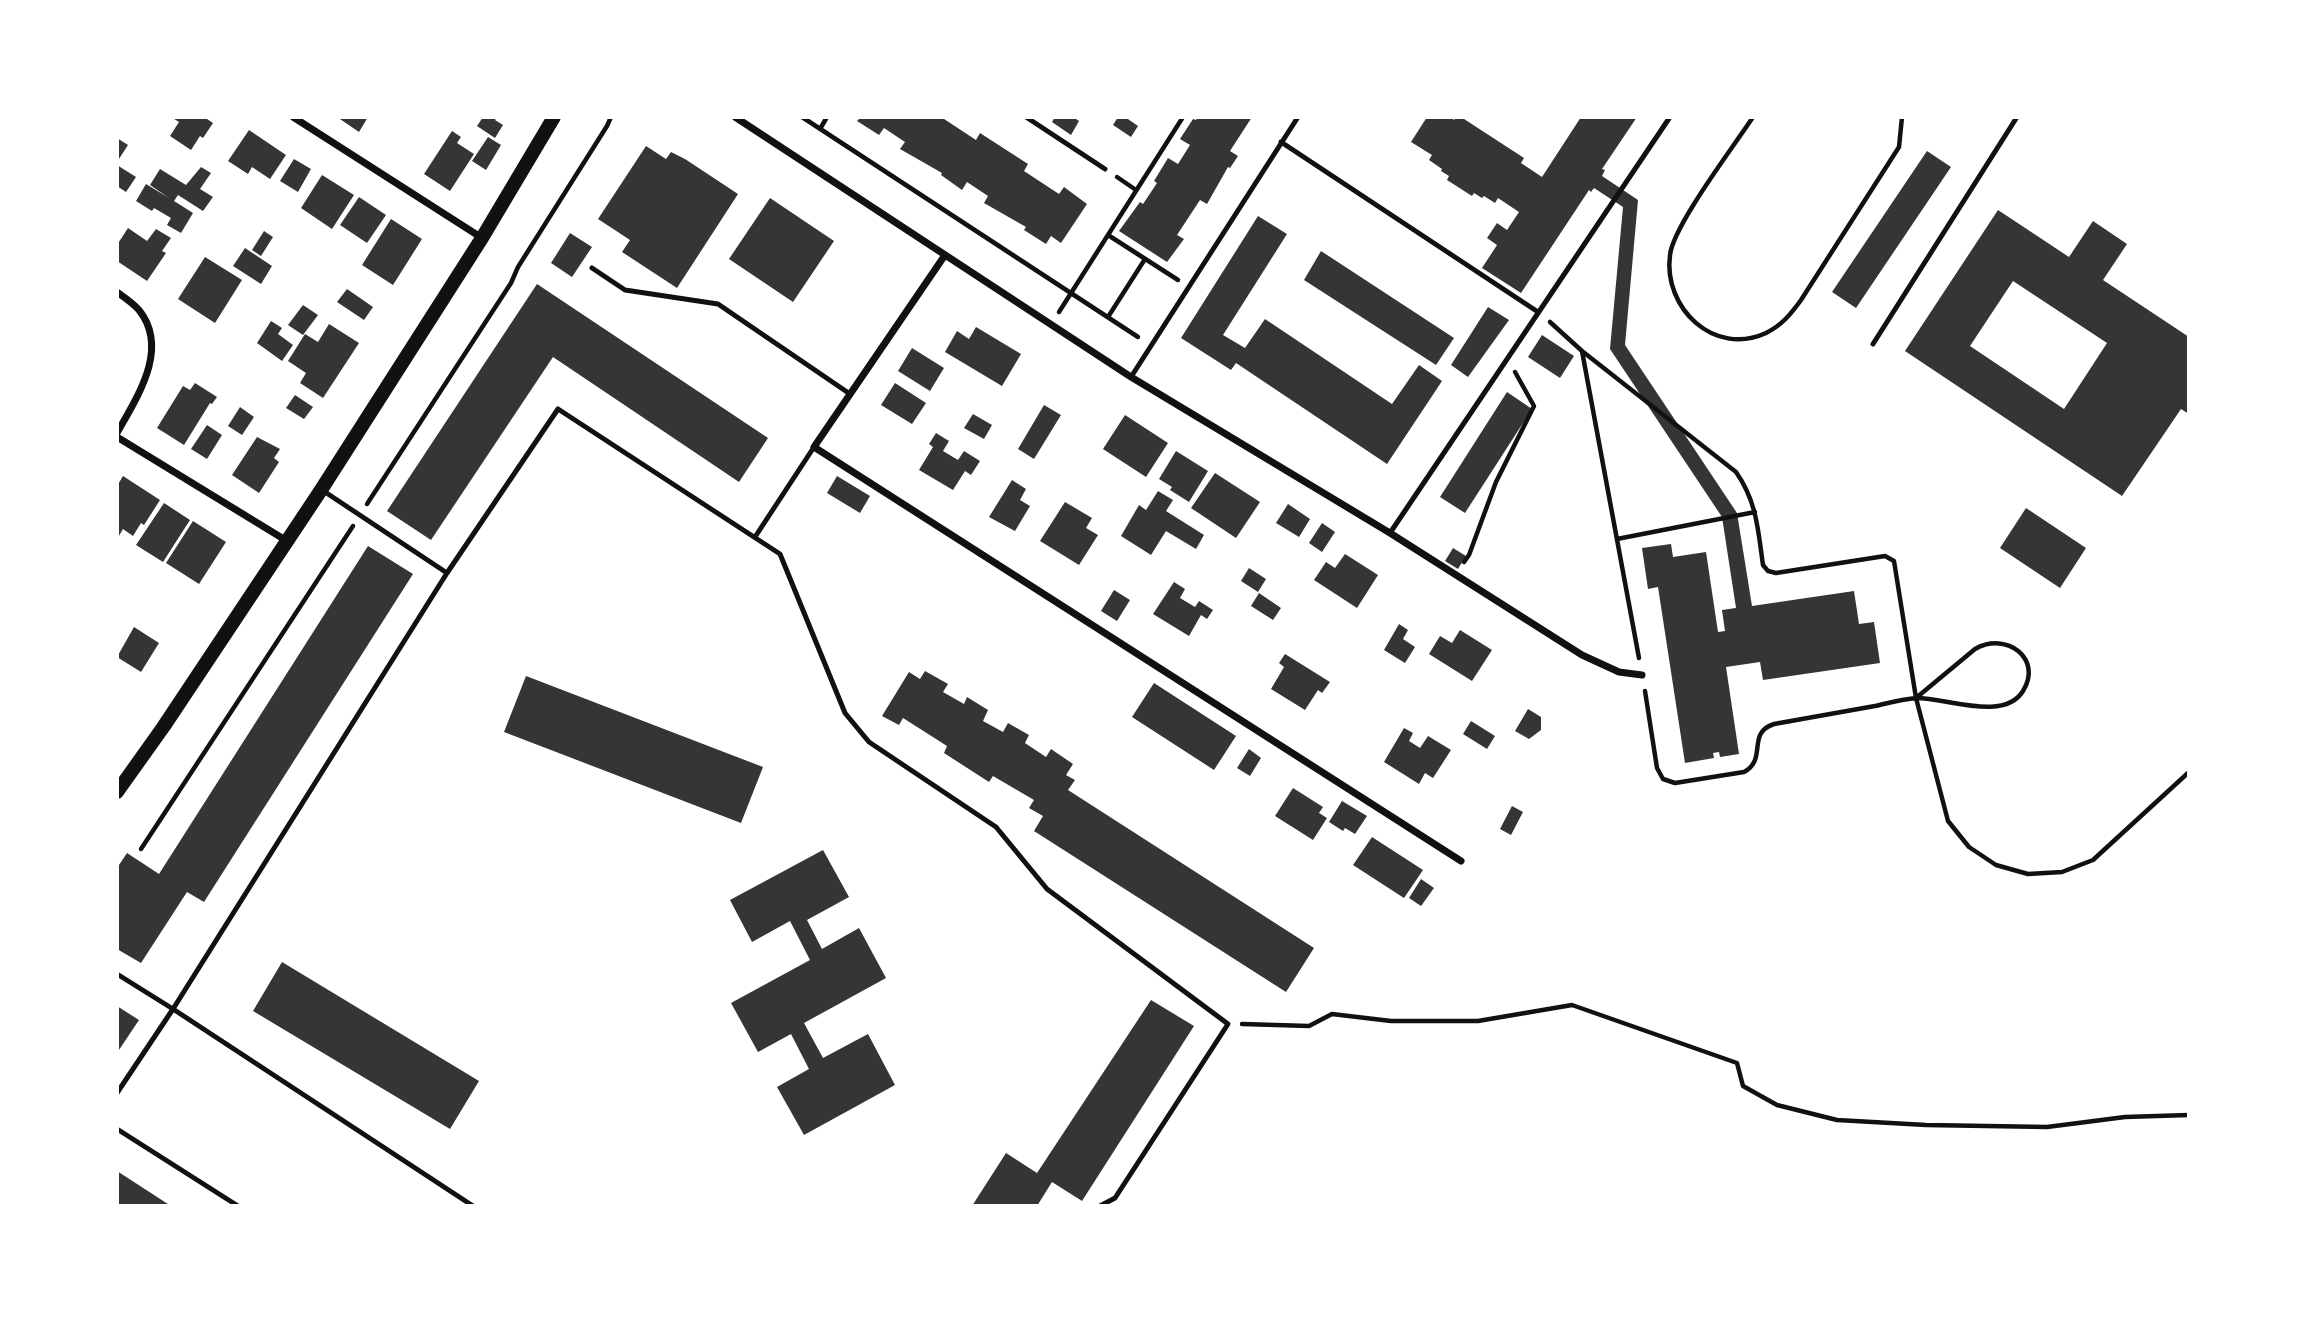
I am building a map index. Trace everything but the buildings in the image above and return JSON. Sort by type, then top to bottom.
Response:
[{"type":"main road","points":[[117,792],[321,490],[482,238],[554,117]]},
{"type":"street","points":[[293,117],[482,238]]},
{"type":"street","points":[[735,117],[1131,377],[1390,533],[1595,663],[1642,675]]},
{"type":"street","points":[[945,255],[814,447],[1461,861]]},
{"type":"street","points":[[117,292],[139,310],[150,333],[152,352],[142,388],[117,435],[287,541]]},
{"type":"lane","points":[[1026,117],[1105,169]]},
{"type":"lane","points":[[1131,377],[1298,117]]},
{"type":"lane","points":[[1390,533],[1670,117]]},
{"type":"lane","points":[[1873,344],[2017,117]]},
{"type":"lane","points":[[1281,142],[1538,312]]},
{"type":"lane","points":[[592,268],[625,290],[718,304],[850,394]]},
{"type":"lane","points":[[117,1093],[173,1009],[447,573],[558,409],[780,554],[845,713],[869,743],[996,827],[1047,889],[1228,1024],[1115,1198],[1100,1206]]},
{"type":"lane","points":[[755,537],[814,447]]},
{"type":"lane","points":[[321,490],[447,573]]},
{"type":"lane","points":[[117,974],[473,1206]]},
{"type":"lane","points":[[117,1129],[238,1206]]},
{"type":"path","points":[[141,849],[511,283],[518,267],[611,117]]},
{"type":"path","points":[[802,117],[1151,346]]},
{"type":"path","points":[[820,129],[827,117]]},
{"type":"path","points":[[1051,324],[1183,117]]},
{"type":"path","points":[[1753,117],[1680,228],[1670,252],[1668,277],[1676,301],[1692,321],[1714,334],[1739,338],[1764,334],[1786,320],[1801,300],[1899,147],[1902,117]]},
{"type":"path","points":[[1105,169],[1137,190]]},
{"type":"path","points":[[1108,235],[1189,287]]},
{"type":"path","points":[[1108,317],[1146,259]]},
{"type":"path","points":[[1538,312],[1582,351],[1736,472],[1748,490],[1755,512],[1763,565],[1768,571],[1776,573],[1881,556],[1891,559],[1895,565],[1916,698],[1948,821],[1969,847],[1996,865],[2028,874],[2062,872],[2093,860],[2189,772]]},
{"type":"path","points":[[1456,575],[1469,555],[1496,482],[1534,406],[1516,375],[1516,346]]},
{"type":"path","points":[[1582,351],[1618,539],[1657,768],[1663,779],[1675,783],[1744,772],[1757,758],[1759,735],[1768,726],[1916,698],[2000,707],[2011,704],[2025,688],[2027,667],[2023,657],[2006,643],[1984,643],[1916,698]]},
{"type":"path","points":[[1618,539],[1755,512]]},
{"type":"path","points":[[1228,1024],[1309,1027],[1332,1014],[1391,1021],[1478,1021],[1572,1005],[1737,1063],[1743,1086],[1777,1105],[1837,1120],[2047,1127],[2125,1117],[2189,1115]]}]
